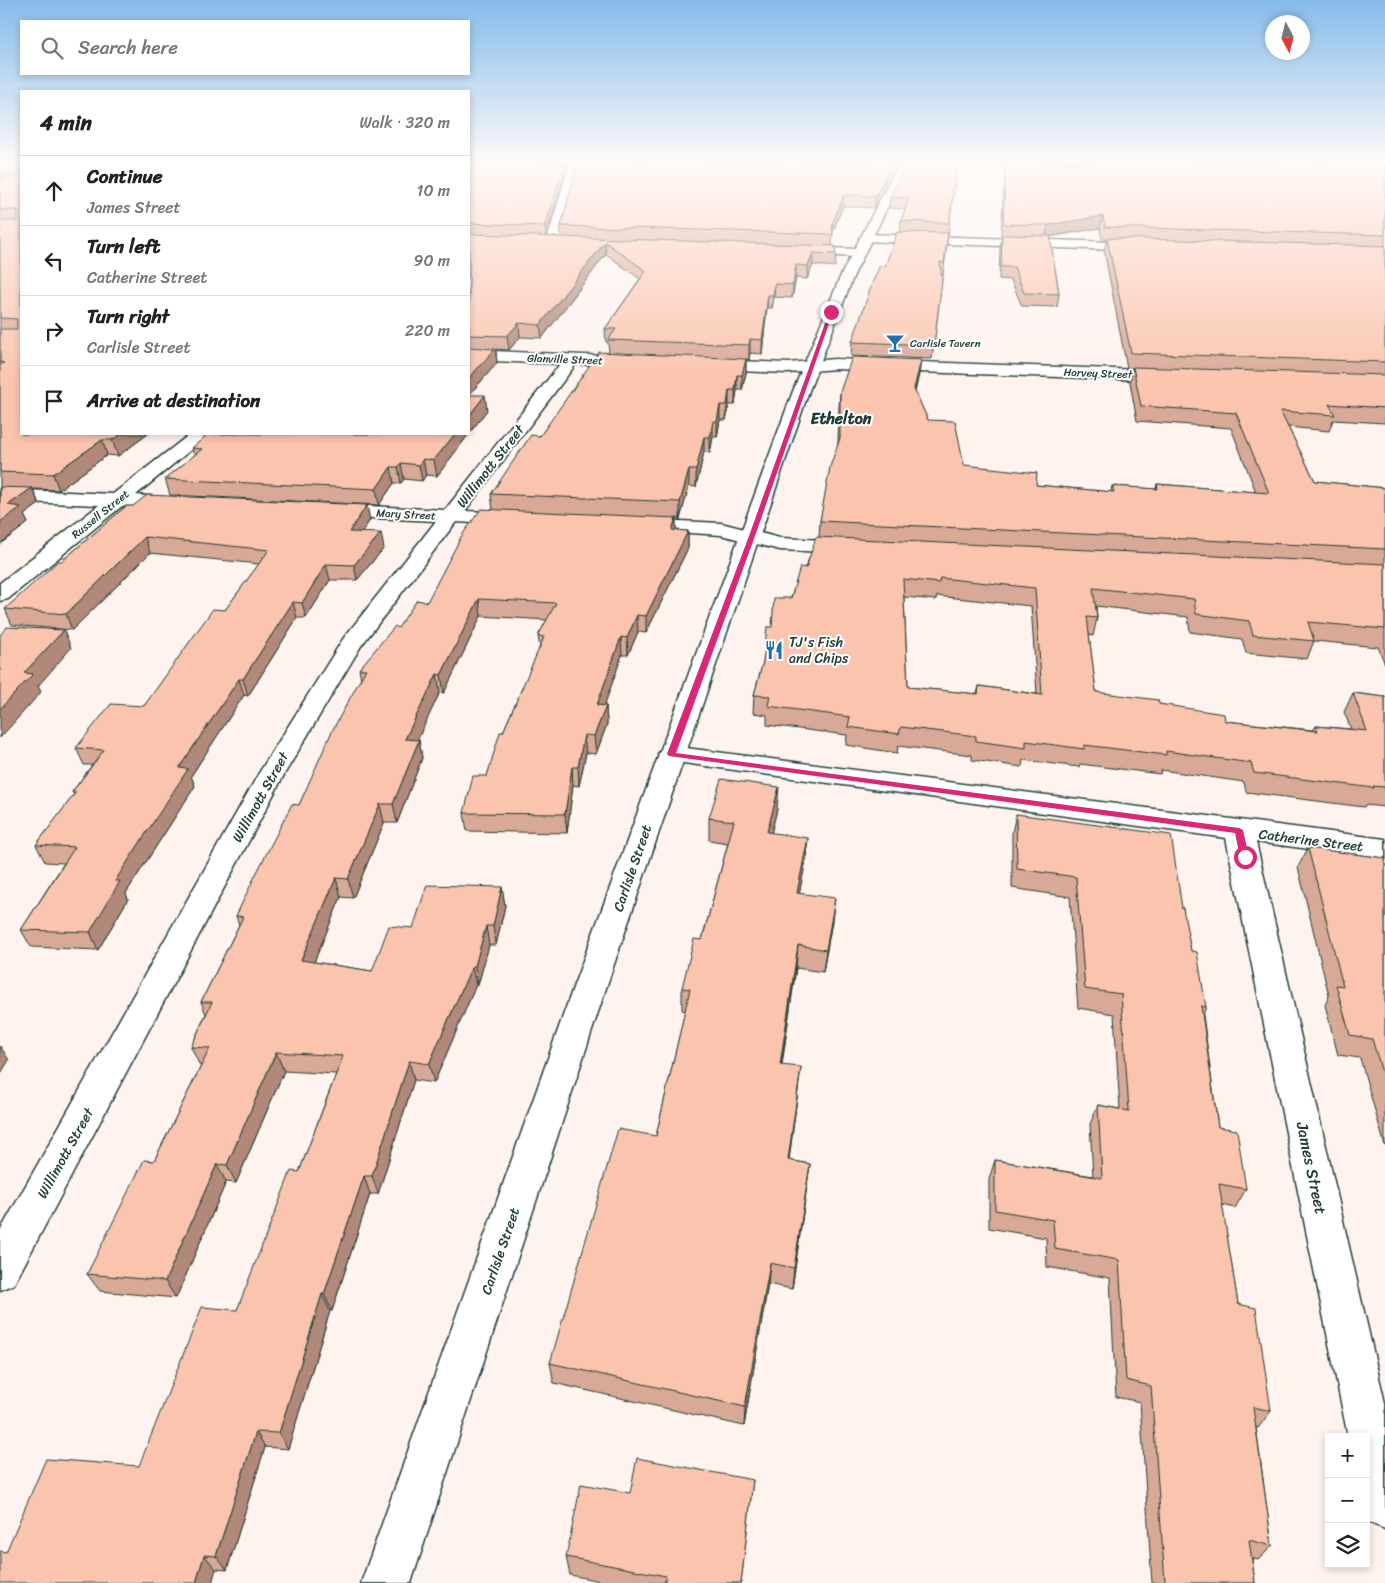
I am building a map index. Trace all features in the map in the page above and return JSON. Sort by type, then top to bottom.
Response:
[{"type":"street","points":[[552,243],[554,237]]},
{"type":"street","name":"Carlisle Street","points":[[386,1583],[671,754],[752,536],[831,312],[866,237]]},
{"type":"street","points":[[786,251],[861,246],[1157,247]]},
{"type":"street","name":"Glanville Street","points":[[470,355],[651,362]]},
{"type":"street","name":"Willimott Street","points":[[0,1270],[272,772],[351,644],[572,360]]},
{"type":"street","points":[[690,364],[788,368],[811,366]]},
{"type":"street","name":"Harvey Street","points":[[811,366],[835,364],[1186,376]]},
{"type":"street","name":"Russell Street","points":[[0,594],[200,435]]},
{"type":"street","points":[[0,495],[196,504]]},
{"type":"street","name":"Mary Street","points":[[314,509],[528,519]]},
{"type":"street","points":[[615,524],[722,529],[780,544],[869,548]]},
{"type":"street","name":"Catherine Street","points":[[671,754],[1385,849]]},
{"type":"street","name":"James Street","points":[[1239,830],[1385,1505]]},
{"type":"building","points":[[0,237],[20,237],[20,435],[120,435],[112,440],[102,440],[53,474],[0,472],[0,365],[4,363],[0,362],[0,329],[17,329],[17,319],[0,318]]},
{"type":"building","points":[[470,237],[557,237],[835,246],[836,254],[813,253],[808,266],[796,265],[793,285],[775,284],[773,295],[768,295],[762,340],[750,339],[749,345],[608,340],[616,329],[605,329],[646,271],[605,242],[540,325],[519,323],[507,336],[470,335]]},
{"type":"building","points":[[895,237],[947,237],[944,263],[940,262],[942,280],[934,345],[852,342],[880,265],[885,267]]},
{"type":"building","points":[[1002,237],[1050,237],[1059,294],[1024,293],[1014,267],[1001,267]]},
{"type":"building","points":[[1107,238],[1385,246],[1385,362],[1131,353]]},
{"type":"building","points":[[470,347],[495,349],[470,377]]},
{"type":"building","points":[[599,352],[746,359],[742,375],[737,375],[735,390],[729,390],[727,405],[720,405],[717,421],[713,421],[710,437],[704,437],[696,470],[689,470],[680,502],[491,494],[531,435],[540,436]]},
{"type":"building","points":[[852,357],[921,360],[914,389],[928,420],[955,421],[964,465],[1037,473],[1036,485],[1114,492],[1112,486],[1158,489],[1157,484],[1269,493],[1236,413],[1141,406],[1133,367],[1385,375],[1385,408],[1329,404],[1335,415],[1280,411],[1315,481],[1385,488],[1385,549],[820,521],[830,467],[840,438],[840,392]]},
{"type":"building","points":[[470,395],[485,395],[470,415]]},
{"type":"building","points":[[207,435],[454,435],[434,460],[423,459],[419,465],[401,463],[398,467],[391,467],[376,489],[165,479],[202,449],[192,448]]},
{"type":"building","points":[[0,487],[32,488],[8,505],[21,507],[0,522]]},
{"type":"building","points":[[147,495],[367,505],[349,532],[381,533],[354,565],[326,564],[302,603],[293,602],[243,679],[239,679],[179,768],[188,769],[115,881],[120,881],[90,932],[21,930],[75,847],[36,845],[76,792],[72,792],[104,750],[76,748],[111,704],[144,706],[213,609],[225,610],[269,550],[145,537],[66,614],[5,609],[58,561],[62,561],[126,506],[133,506]]},
{"type":"building","points":[[481,509],[676,518],[672,530],[688,531],[646,616],[637,615],[627,638],[621,637],[597,705],[606,706],[594,736],[584,735],[578,767],[572,767],[565,814],[464,813],[473,776],[487,776],[500,732],[503,732],[544,637],[538,636],[556,603],[479,599],[441,675],[437,674],[405,739],[419,740],[393,804],[380,804],[348,879],[336,878],[301,960],[372,971],[389,926],[413,928],[427,885],[502,887],[493,926],[486,926],[475,966],[472,966],[429,1064],[409,1061],[372,1176],[364,1176],[324,1294],[322,1294],[279,1433],[256,1432],[216,1556],[204,1555],[196,1583],[0,1583],[0,1551],[6,1552],[46,1459],[139,1466],[202,1307],[237,1310],[291,1171],[299,1172],[343,1056],[276,1052],[227,1165],[217,1164],[165,1281],[87,1274],[144,1160],[154,1161],[210,1048],[191,1047],[212,1002],[201,1002],[243,917],[236,916],[254,878],[292,804],[299,805],[332,731],[366,669],[359,669],[395,626],[398,628],[417,600],[427,602],[462,535]]},
{"type":"building","points":[[816,537],[1385,564],[1385,629],[1308,622],[1314,641],[1253,635],[1249,621],[1196,614],[1194,599],[1093,588],[1097,618],[1087,617],[1096,692],[1158,700],[1159,704],[1224,714],[1225,721],[1318,731],[1316,726],[1367,731],[1353,693],[1385,697],[1385,787],[1373,786],[1374,788],[1254,773],[1251,763],[1166,751],[1166,755],[1084,745],[1084,749],[1026,741],[1026,748],[976,741],[976,736],[901,727],[899,734],[848,727],[850,717],[768,706],[770,696],[754,695],[763,662],[767,627],[772,627],[774,598],[791,598],[800,567],[806,568]],"holes":[[[940,578],[1035,588],[1042,695],[979,686],[978,694],[908,687],[903,579],[939,583]]]},
{"type":"building","points":[[7,627],[64,630],[24,673],[33,674],[0,709],[0,635]]},
{"type":"building","points":[[721,779],[779,787],[767,832],[808,838],[797,893],[835,898],[826,950],[798,945],[780,1065],[801,1067],[788,1160],[810,1164],[794,1268],[770,1263],[745,1407],[550,1363],[618,1129],[656,1136],[690,989],[682,988],[694,939],[702,940],[734,821],[709,818]]},
{"type":"building","points":[[1016,814],[1171,835],[1182,908],[1191,951],[1197,952],[1206,1007],[1201,1006],[1218,1127],[1237,1130],[1246,1189],[1219,1184],[1238,1304],[1256,1308],[1271,1411],[1253,1407],[1272,1546],[1249,1540],[1255,1583],[1165,1583],[1151,1386],[1126,1380],[1119,1260],[1055,1249],[1053,1220],[995,1210],[995,1160],[1102,1178],[1098,1105],[1129,1111],[1121,994],[1085,989],[1076,877],[1017,869]]},
{"type":"building","points":[[1308,848],[1385,858],[1385,1082],[1372,1039],[1350,1035],[1336,985],[1343,986]]},
{"type":"building","points":[[637,1458],[753,1480],[741,1583],[664,1583],[666,1576],[566,1557],[581,1484],[630,1493]]},
{"type":"place","name":"Carlisle Tavern","points":[[895,343]]},
{"type":"place","name":"TJ's Fish and Chips","points":[[774,650]]},
{"type":"district","name":"Ethelton","points":[[841,418]]},
{"type":"route","points":[[831,312],[752,536],[671,754],[1239,830],[1245,857]]}]
